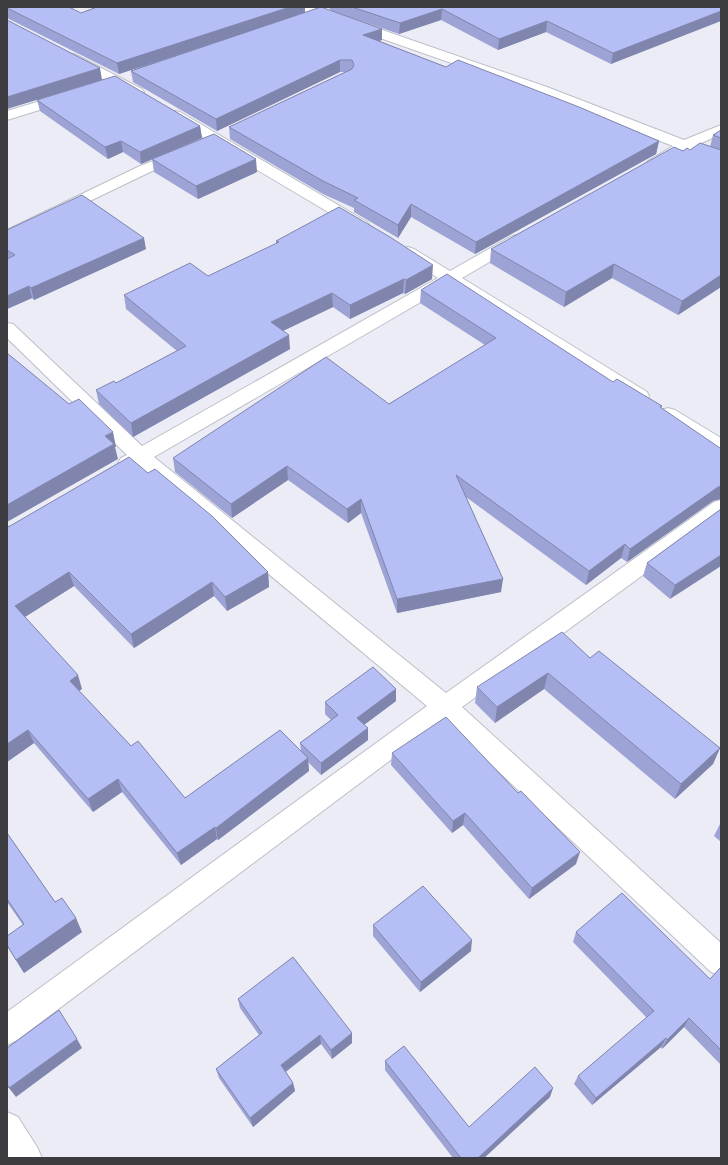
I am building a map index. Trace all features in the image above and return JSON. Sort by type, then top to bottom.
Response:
[{"type":"street","points":[[304,7],[542,90],[721,160]]},
{"type":"street","points":[[298,21],[340,7]]},
{"type":"street","points":[[62,52],[118,81],[157,104],[211,141],[374,233]]},
{"type":"street","points":[[7,116],[81,92]]},
{"type":"street","points":[[636,173],[684,146],[721,129]]},
{"type":"street","points":[[7,236],[145,169],[211,141]]},
{"type":"street","points":[[113,471],[450,277],[533,231]]},
{"type":"street","points":[[395,245],[450,277],[721,447]]},
{"type":"street","points":[[7,328],[140,456],[445,706],[721,962]]},
{"type":"street","points":[[7,1030],[445,706],[721,507]]},
{"type":"street","points":[[7,1128],[26,1158]]},
{"type":"building","points":[[7,7],[69,7],[81,13],[97,7],[290,7],[117,63]]},
{"type":"building","points":[[321,7],[382,29],[363,35],[446,67],[458,60],[579,107],[659,141],[476,242],[411,204],[398,225],[354,200],[358,198],[323,181],[229,127],[352,69],[354,65],[352,60],[340,60],[216,119],[131,71]]},
{"type":"building","points":[[352,7],[721,7],[721,11],[613,53],[547,21],[499,39],[442,9],[400,23]]},
{"type":"building","points":[[7,20],[100,68],[7,97]]},
{"type":"building","points":[[115,76],[200,126],[140,152],[121,141],[105,147],[37,100]]},
{"type":"building","points":[[721,130],[721,138],[713,135]]},
{"type":"building","points":[[214,134],[256,159],[196,186],[152,159]]},
{"type":"building","points":[[700,143],[721,150],[721,275],[682,301],[614,264],[566,292],[491,249],[674,147],[683,151],[687,148],[690,150]]},
{"type":"building","points":[[82,195],[144,238],[31,288],[29,286],[7,296],[7,259],[15,255],[7,250],[7,230]]},
{"type":"building","points":[[339,207],[390,237],[433,265],[406,280],[404,279],[350,305],[332,293],[271,322],[289,335],[131,423],[96,390],[114,381],[116,383],[186,346],[124,295],[190,263],[208,276],[279,242],[276,241]]},
{"type":"building","points":[[447,274],[613,382],[617,379],[662,406],[660,407],[720,448],[721,447],[721,486],[630,549],[625,544],[589,571],[456,475],[503,579],[397,599],[361,499],[347,509],[287,466],[231,504],[173,458],[326,357],[389,404],[496,338],[421,290]]},
{"type":"building","points":[[7,353],[69,404],[79,399],[113,432],[105,436],[114,444],[7,505]]},
{"type":"building","points":[[129,457],[148,473],[155,469],[212,516],[268,572],[225,597],[212,582],[131,634],[69,572],[15,606],[78,675],[70,681],[131,746],[138,741],[185,798],[280,730],[308,758],[216,828],[215,827],[177,853],[118,779],[88,799],[28,730],[7,744],[7,527]]},
{"type":"building","points":[[721,509],[721,555],[675,585],[647,563]]},
{"type":"building","points":[[562,632],[590,658],[599,651],[720,748],[681,784],[548,673],[497,707],[477,687]]},
{"type":"building","points":[[373,667],[396,689],[357,718],[368,728],[321,763],[300,743],[338,715],[325,702]]},
{"type":"building","points":[[446,717],[518,793],[521,791],[580,852],[532,888],[465,813],[453,821],[392,753]]},
{"type":"building","points":[[7,833],[55,902],[62,898],[76,918],[16,960],[7,945],[7,936],[24,924],[7,899]]},
{"type":"building","points":[[423,886],[472,940],[421,982],[373,925]]},
{"type":"building","points":[[622,893],[710,979],[721,967],[721,1050],[689,1018],[667,1040],[666,1038],[596,1098],[578,1076],[654,1011],[576,932]]},
{"type":"building","points":[[293,957],[352,1033],[331,1050],[320,1035],[281,1065],[293,1083],[250,1118],[216,1069],[262,1033],[238,999]]},
{"type":"building","points":[[59,1010],[77,1039],[9,1088],[7,1084],[7,1048]]},
{"type":"building","points":[[404,1046],[469,1127],[535,1067],[553,1088],[478,1158],[461,1158],[385,1061]]}]
